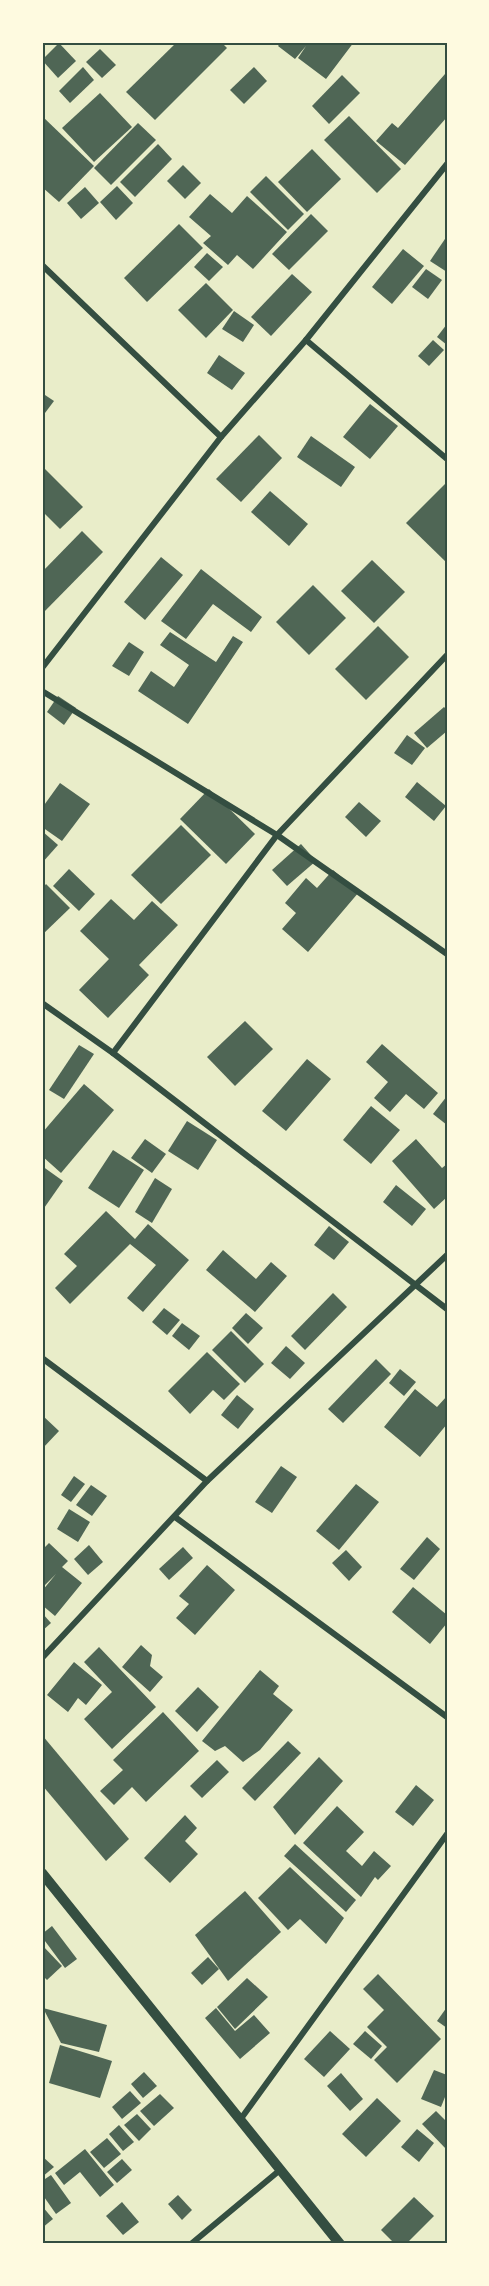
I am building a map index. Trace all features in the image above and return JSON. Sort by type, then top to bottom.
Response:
[{"type":"street","points":[[42,668],[221,437],[306,340],[447,164]]},
{"type":"street","points":[[42,265],[221,437]]},
{"type":"street","points":[[306,340],[447,459]]},
{"type":"street","points":[[113,1053],[277,835],[447,655]]},
{"type":"street","points":[[42,691],[277,835],[447,954]]},
{"type":"street","points":[[42,1003],[113,1053],[447,1309]]},
{"type":"street","points":[[42,1658],[207,1481],[447,1255]]},
{"type":"street","points":[[42,1358],[207,1481]]},
{"type":"street","points":[[175,1517],[447,1717]]},
{"type":"street","points":[[240,2120],[447,1834]]},
{"type":"street","points":[[42,1873],[340,2244]]},
{"type":"street","points":[[191,2244],[280,2169]]},
{"type":"building","points":[[177,42],[221,42],[227,48],[155,120],[126,92]]},
{"type":"building","points":[[281,42],[354,42],[326,79],[298,58],[306,46],[295,59],[278,46]]},
{"type":"building","points":[[59,43],[76,61],[58,78],[42,60]]},
{"type":"building","points":[[100,49],[116,65],[102,78],[86,62]]},
{"type":"building","points":[[83,67],[94,80],[70,103],[59,91]]},
{"type":"building","points":[[254,67],[267,81],[244,104],[230,90]]},
{"type":"building","points":[[445,74],[447,76],[447,117],[405,165],[376,141],[392,123],[398,128]]},
{"type":"building","points":[[342,75],[360,93],[329,124],[312,106]]},
{"type":"building","points":[[100,93],[132,127],[94,162],[62,128]]},
{"type":"building","points":[[42,116],[94,166],[59,202],[42,187]]},
{"type":"building","points":[[349,116],[401,169],[377,193],[324,140]]},
{"type":"building","points":[[138,123],[156,140],[111,185],[94,168]]},
{"type":"building","points":[[158,144],[172,159],[135,197],[120,182]]},
{"type":"building","points":[[312,149],[341,179],[307,212],[278,182]]},
{"type":"building","points":[[183,165],[201,183],[185,199],[167,181]]},
{"type":"building","points":[[266,176],[304,214],[288,230],[250,192]]},
{"type":"building","points":[[117,186],[133,203],[116,220],[100,202]]},
{"type":"building","points":[[85,187],[99,203],[81,219],[67,203]]},
{"type":"building","points":[[210,194],[232,213],[247,196],[287,232],[253,269],[237,255],[228,265],[203,243],[211,236],[189,217]]},
{"type":"building","points":[[311,214],[328,231],[289,270],[272,254]]},
{"type":"building","points":[[179,224],[203,248],[147,302],[124,278]]},
{"type":"building","points":[[447,236],[447,272],[430,261]]},
{"type":"building","points":[[403,249],[424,266],[392,304],[372,287]]},
{"type":"building","points":[[207,253],[223,267],[209,281],[194,267]]},
{"type":"building","points":[[426,269],[442,280],[428,299],[412,287]]},
{"type":"building","points":[[292,274],[312,292],[271,336],[251,317]]},
{"type":"building","points":[[206,283],[233,310],[206,338],[178,310]]},
{"type":"building","points":[[234,311],[254,325],[243,342],[222,329]]},
{"type":"building","points":[[447,324],[447,345],[437,337]]},
{"type":"building","points":[[433,340],[444,350],[429,366],[418,356]]},
{"type":"building","points":[[219,355],[245,373],[232,390],[207,373]]},
{"type":"building","points":[[42,393],[54,401],[42,417]]},
{"type":"building","points":[[370,404],[398,426],[370,459],[343,437]]},
{"type":"building","points":[[259,435],[282,458],[241,502],[216,479]]},
{"type":"building","points":[[311,436],[355,467],[341,487],[297,457]]},
{"type":"building","points":[[42,466],[83,507],[60,529],[42,511]]},
{"type":"building","points":[[447,482],[447,563],[406,523]]},
{"type":"building","points":[[270,491],[308,524],[289,546],[251,512]]},
{"type":"building","points":[[82,531],[103,552],[42,614],[42,572]]},
{"type":"building","points":[[161,557],[183,575],[145,620],[124,602]]},
{"type":"building","points":[[372,560],[405,592],[374,623],[341,591]]},
{"type":"building","points":[[201,569],[262,617],[251,632],[213,604],[186,639],[161,621]]},
{"type":"building","points":[[313,585],[346,618],[309,655],[276,622]]},
{"type":"building","points":[[378,626],[409,657],[366,700],[335,669]]},
{"type":"building","points":[[170,632],[216,662],[233,636],[243,642],[188,724],[138,691],[151,671],[174,687],[189,665],[160,645]]},
{"type":"building","points":[[129,642],[144,652],[129,676],[112,666]]},
{"type":"building","points":[[58,696],[76,708],[64,725],[47,712]]},
{"type":"building","points":[[444,707],[447,710],[447,731],[427,748],[414,733]]},
{"type":"building","points":[[407,735],[425,748],[412,765],[394,753]]},
{"type":"building","points":[[417,782],[446,806],[434,821],[405,797]]},
{"type":"building","points":[[60,783],[90,804],[62,841],[42,827],[42,808]]},
{"type":"building","points":[[209,789],[255,834],[226,864],[180,819]]},
{"type":"building","points":[[359,802],[381,821],[366,837],[345,817]]},
{"type":"building","points":[[181,825],[211,855],[161,904],[131,875]]},
{"type":"building","points":[[42,831],[58,845],[42,863]]},
{"type":"building","points":[[301,844],[316,861],[287,886],[272,870]]},
{"type":"building","points":[[69,869],[95,894],[79,911],[53,886]]},
{"type":"building","points":[[333,870],[359,892],[308,952],[282,929],[296,913],[285,903],[306,878],[317,888]]},
{"type":"building","points":[[46,884],[70,908],[42,935],[42,889]]},
{"type":"building","points":[[111,899],[134,920],[152,901],[178,925],[139,965],[149,975],[108,1018],[79,990],[109,959],[80,931]]},
{"type":"building","points":[[245,1021],[273,1049],[235,1086],[207,1057]]},
{"type":"building","points":[[382,1044],[438,1093],[424,1109],[406,1094],[390,1112],[374,1098],[388,1082],[366,1062]]},
{"type":"building","points":[[79,1045],[94,1054],[64,1099],[49,1090]]},
{"type":"building","points":[[307,1059],[331,1079],[286,1131],[262,1111]]},
{"type":"building","points":[[84,1084],[114,1110],[61,1173],[42,1156],[42,1133]]},
{"type":"building","points":[[447,1096],[447,1125],[433,1114]]},
{"type":"building","points":[[371,1106],[400,1130],[371,1164],[343,1140]]},
{"type":"building","points":[[187,1121],[217,1140],[198,1170],[168,1151]]},
{"type":"building","points":[[145,1139],[166,1154],[152,1173],[131,1158]]},
{"type":"building","points":[[416,1139],[442,1168],[447,1164],[447,1197],[434,1209],[392,1161]]},
{"type":"building","points":[[113,1150],[144,1170],[119,1208],[88,1188]]},
{"type":"building","points":[[42,1166],[63,1181],[42,1211]]},
{"type":"building","points":[[155,1178],[172,1189],[152,1223],[135,1212]]},
{"type":"building","points":[[396,1185],[426,1209],[412,1226],[383,1202]]},
{"type":"building","points":[[106,1211],[135,1239],[148,1224],[189,1260],[143,1312],[127,1298],[156,1265],[130,1244],[70,1304],[55,1288],[77,1266],[64,1254]]},
{"type":"building","points":[[329,1226],[349,1242],[334,1260],[314,1245]]},
{"type":"building","points":[[223,1250],[256,1279],[271,1262],[287,1276],[255,1312],[206,1270]]},
{"type":"building","points":[[333,1293],[347,1307],[305,1350],[291,1336]]},
{"type":"building","points":[[164,1308],[180,1320],[167,1335],[152,1322]]},
{"type":"building","points":[[246,1313],[263,1328],[248,1344],[232,1328]]},
{"type":"building","points":[[182,1323],[200,1336],[189,1350],[172,1336]]},
{"type":"building","points":[[231,1331],[264,1364],[245,1383],[212,1350]]},
{"type":"building","points":[[286,1346],[305,1363],[290,1379],[271,1363]]},
{"type":"building","points":[[207,1352],[240,1384],[224,1400],[213,1390],[190,1414],[168,1391]]},
{"type":"building","points":[[376,1359],[391,1374],[343,1423],[328,1409]]},
{"type":"building","points":[[400,1369],[416,1382],[404,1396],[389,1383]]},
{"type":"building","points":[[415,1389],[437,1407],[447,1396],[447,1424],[420,1457],[384,1427]]},
{"type":"building","points":[[237,1395],[254,1409],[238,1429],[221,1415]]},
{"type":"building","points":[[42,1415],[59,1431],[42,1449]]},
{"type":"building","points":[[281,1466],[297,1477],[272,1513],[255,1502]]},
{"type":"building","points":[[74,1476],[85,1484],[71,1502],[61,1495]]},
{"type":"building","points":[[356,1484],[379,1502],[339,1550],[316,1531]]},
{"type":"building","points":[[91,1485],[107,1496],[92,1516],[76,1505]]},
{"type":"building","points":[[69,1509],[90,1522],[78,1542],[57,1529]]},
{"type":"building","points":[[427,1537],[440,1549],[414,1580],[400,1569]]},
{"type":"building","points":[[49,1543],[68,1561],[62,1567],[82,1583],[55,1616],[42,1605],[42,1591],[56,1574],[42,1588],[42,1550]]},
{"type":"building","points":[[89,1545],[103,1562],[88,1575],[74,1559]]},
{"type":"building","points":[[183,1547],[193,1558],[169,1580],[159,1569]]},
{"type":"building","points":[[346,1550],[362,1567],[349,1581],[332,1563]]},
{"type":"building","points":[[207,1565],[235,1590],[195,1635],[176,1618],[189,1604],[179,1596]]},
{"type":"building","points":[[413,1587],[447,1615],[447,1623],[430,1644],[392,1612]]},
{"type":"building","points":[[42,1613],[51,1623],[42,1631]]},
{"type":"building","points":[[141,1645],[152,1655],[150,1666],[163,1677],[150,1692],[122,1667]]},
{"type":"building","points":[[99,1647],[156,1707],[112,1749],[84,1719],[112,1692],[84,1662]]},
{"type":"building","points":[[74,1662],[102,1685],[86,1705],[78,1698],[68,1712],[47,1695]]},
{"type":"building","points":[[260,1670],[279,1686],[273,1694],[293,1710],[260,1750],[243,1762],[225,1746],[215,1751],[202,1741]]},
{"type":"building","points":[[198,1687],[219,1707],[197,1732],[175,1711]]},
{"type":"building","points":[[163,1712],[199,1751],[146,1802],[132,1787],[114,1805],[100,1791],[123,1770],[113,1760]]},
{"type":"building","points":[[42,1735],[129,1839],[106,1861],[42,1785]]},
{"type":"building","points":[[288,1741],[301,1753],[255,1801],[242,1788]]},
{"type":"building","points":[[319,1757],[343,1781],[295,1835],[273,1807]]},
{"type":"building","points":[[217,1760],[229,1772],[202,1798],[190,1786]]},
{"type":"building","points":[[416,1785],[434,1800],[413,1826],[395,1812]]},
{"type":"building","points":[[337,1806],[364,1832],[346,1851],[362,1866],[374,1851],[391,1866],[378,1880],[375,1877],[361,1897],[303,1843]]},
{"type":"building","points":[[185,1815],[197,1828],[185,1841],[198,1854],[170,1883],[144,1858]]},
{"type":"building","points":[[295,1844],[356,1900],[346,1912],[284,1856]]},
{"type":"building","points":[[290,1867],[344,1918],[326,1944],[300,1919],[288,1930],[258,1898]]},
{"type":"building","points":[[245,1891],[281,1932],[228,1981],[195,1935]]},
{"type":"building","points":[[52,1926],[77,1959],[65,1968],[42,1937],[42,1934]]},
{"type":"building","points":[[42,1945],[62,1966],[47,1980],[42,1975]]},
{"type":"building","points":[[208,1957],[219,1969],[202,1985],[191,1973]]},
{"type":"building","points":[[378,1974],[441,2039],[397,2083],[374,2060],[387,2047],[367,2027],[384,2010],[363,1989]]},
{"type":"building","points":[[247,1978],[268,1997],[235,2029],[217,2007]]},
{"type":"building","points":[[447,2007],[447,2028],[437,2021]]},
{"type":"building","points":[[43,2008],[107,2025],[99,2052],[61,2043]]},
{"type":"building","points":[[216,2008],[235,2031],[254,2015],[270,2033],[240,2059],[205,2018]]},
{"type":"building","points":[[330,2031],[350,2049],[324,2077],[304,2059]]},
{"type":"building","points":[[365,2031],[382,2046],[371,2059],[353,2044]]},
{"type":"building","points":[[60,2045],[112,2061],[100,2098],[49,2083]]},
{"type":"building","points":[[434,2070],[447,2075],[447,2092],[441,2107],[421,2099]]},
{"type":"building","points":[[144,2072],[157,2086],[143,2098],[131,2084]]},
{"type":"building","points":[[341,2073],[363,2099],[350,2111],[327,2086]]},
{"type":"building","points":[[130,2091],[141,2103],[122,2119],[112,2107]]},
{"type":"building","points":[[160,2094],[174,2108],[154,2126],[140,2111]]},
{"type":"building","points":[[377,2098],[401,2121],[366,2157],[342,2134]]},
{"type":"building","points":[[436,2111],[447,2122],[447,2150],[422,2124]]},
{"type":"building","points":[[137,2114],[151,2129],[139,2141],[124,2125]]},
{"type":"building","points":[[119,2125],[134,2142],[123,2151],[109,2134]]},
{"type":"building","points":[[417,2129],[434,2143],[419,2162],[401,2147]]},
{"type":"building","points":[[107,2138],[121,2154],[104,2168],[90,2152]]},
{"type":"building","points":[[85,2149],[114,2185],[100,2197],[80,2172],[64,2185],[55,2173]]},
{"type":"building","points":[[42,2156],[54,2167],[42,2177]]},
{"type":"building","points":[[122,2159],[132,2170],[117,2183],[107,2172]]},
{"type":"building","points":[[51,2175],[71,2203],[56,2214],[42,2194],[42,2181]]},
{"type":"building","points":[[178,2195],[192,2210],[182,2220],[168,2204]]},
{"type":"building","points":[[414,2197],[434,2216],[406,2244],[395,2244],[381,2230]]},
{"type":"building","points":[[122,2202],[139,2222],[123,2235],[106,2216]]},
{"type":"building","points":[[42,2206],[53,2219],[42,2228]]}]
